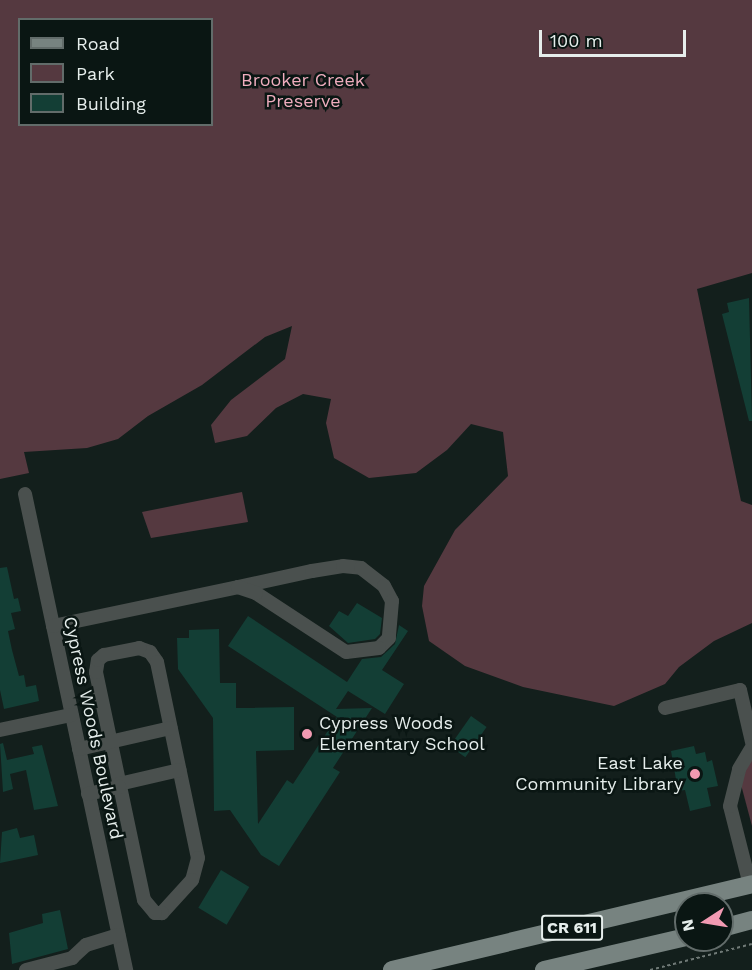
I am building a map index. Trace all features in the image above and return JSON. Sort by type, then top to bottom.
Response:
[{"type":"main road","name":"CR 611","points":[[392,970],[751,884]]},
{"type":"main road","points":[[734,925],[752,920]]},
{"type":"main road","name":"CR 611","points":[[544,970],[674,940]]},
{"type":"street","name":"Cypress Woods Boulevard","points":[[25,494],[126,970]]},
{"type":"street","points":[[53,626],[238,587],[343,566],[361,568],[384,586],[392,601],[389,638],[379,648],[346,652],[256,593],[238,587]]},
{"type":"street","points":[[139,648],[150,652],[157,662],[171,728],[198,870],[162,913],[154,913],[144,900],[110,742],[98,660],[139,648]]},
{"type":"street","points":[[665,708],[740,690],[752,742]]},
{"type":"street","points":[[0,730],[71,715]]},
{"type":"street","points":[[79,749],[171,728]]},
{"type":"street","points":[[751,884],[730,806],[739,769],[752,747]]},
{"type":"street","points":[[88,794],[179,770]]},
{"type":"street","points":[[26,970],[71,964],[86,945],[119,935]]},
{"type":"path","points":[[650,970],[752,944]]},
{"type":"green space","name":"Brooker Creek Preserve","points":[[0,0],[752,0],[752,273],[697,289],[741,501],[752,505],[752,623],[714,641],[679,667],[665,684],[614,706],[523,687],[465,666],[429,641],[422,606],[424,586],[455,530],[508,476],[503,432],[471,424],[447,450],[416,473],[369,478],[334,458],[326,423],[331,399],[303,394],[276,408],[247,436],[215,443],[211,425],[231,400],[285,359],[292,326],[265,337],[202,385],[148,416],[118,439],[87,448],[24,452],[29,473],[0,479]]},
{"type":"green space","points":[[242,492],[248,522],[151,538],[142,512]]},
{"type":"green space","points":[[752,758],[752,826],[739,777]]},
{"type":"building","points":[[749,298],[752,421],[749,421],[722,314],[729,312],[727,303]]},
{"type":"building","points":[[7,567],[14,599],[18,598],[21,611],[11,613],[15,629],[8,631],[12,650],[19,676],[24,675],[26,687],[36,685],[39,701],[4,709],[0,690],[0,568]]},
{"type":"building","points":[[357,603],[382,618],[380,634],[375,639],[348,643],[329,626],[339,611],[348,616]]},
{"type":"building","points":[[248,616],[347,682],[362,659],[381,657],[395,644],[399,625],[408,631],[382,670],[404,684],[385,714],[348,691],[336,709],[372,708],[333,768],[340,772],[279,866],[261,855],[230,810],[214,811],[213,718],[178,669],[177,638],[189,638],[189,630],[219,629],[220,683],[236,683],[236,708],[294,707],[294,750],[256,751],[258,824],[287,780],[293,784],[337,717],[228,646]]},
{"type":"building","points":[[471,716],[487,727],[465,757],[450,746]]},
{"type":"building","points":[[3,743],[7,760],[34,754],[32,747],[42,745],[58,806],[34,810],[26,770],[10,774],[13,789],[3,792],[0,744]]},
{"type":"building","name":"East Lake Community Library","points":[[694,746],[696,754],[705,752],[707,762],[712,760],[718,786],[707,788],[711,806],[690,811],[685,790],[678,791],[671,751]]},
{"type":"building","points":[[17,828],[20,838],[34,835],[38,855],[0,863],[2,832]]},
{"type":"building","points":[[221,870],[249,887],[227,925],[198,908]]},
{"type":"building","points":[[60,910],[68,949],[12,964],[9,933],[43,923],[42,914]]},
{"type":"place","name":"Cypress Woods Elementary School","points":[[307,734]]},
{"type":"place","name":"East Lake Community Library","points":[[695,774]]}]
